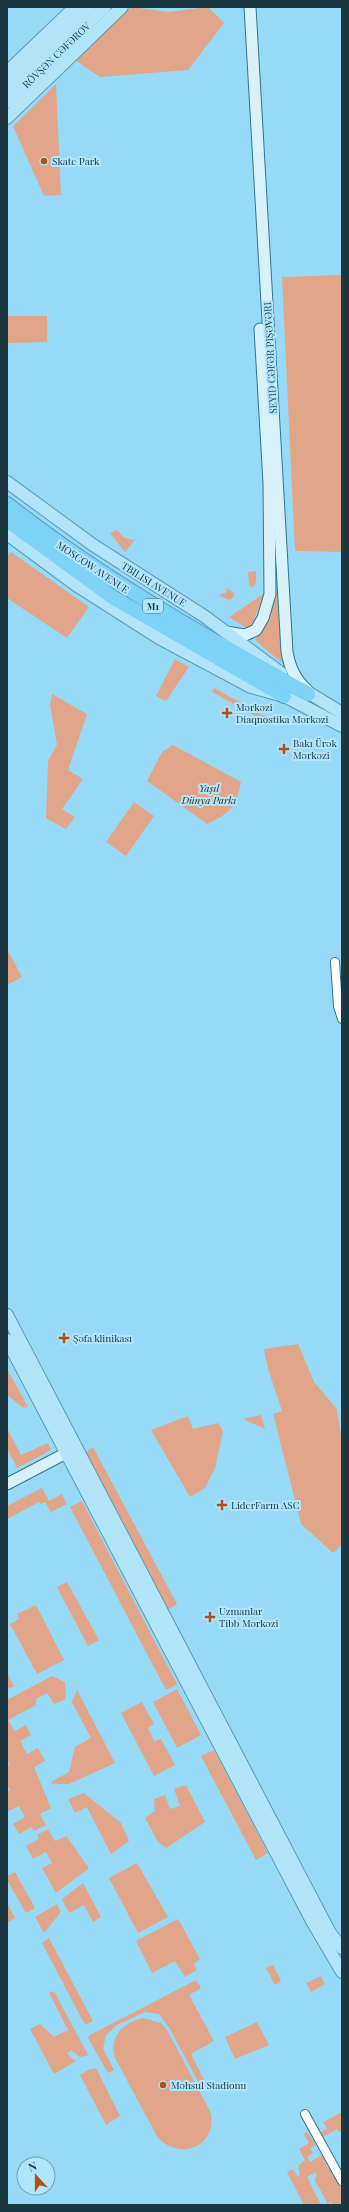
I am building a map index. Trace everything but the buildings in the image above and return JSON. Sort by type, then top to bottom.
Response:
[{"type":"highway","name":"MOSCOW AVENUE","points":[[7,504],[46,535],[123,587],[176,620],[313,696]]},
{"type":"highway","name":"MOSCOW AVENUE","points":[[7,520],[114,598],[284,696]]},
{"type":"main road","points":[[7,72],[75,7]]},
{"type":"main road","name":"RÖVŞƏN CƏFƏROV","points":[[7,87],[89,7]]},
{"type":"main road","name":"RÖVŞƏN CƏFƏROV","points":[[7,102],[105,7]]},
{"type":"main road","points":[[7,118],[122,7]]},
{"type":"main road","name":"TBILISI AVENUE","points":[[7,482],[93,545],[226,632],[313,696],[342,712]]},
{"type":"main road","points":[[7,534],[76,585],[159,638],[251,687],[284,696],[342,726]]},
{"type":"main road","points":[[7,1315],[71,1450],[312,1921],[342,1972]]},
{"type":"main road","points":[[7,1340],[71,1450],[330,1933],[342,1948]]},
{"type":"street","name":"SEYID CƏFƏR PIŞƏVƏRI","points":[[226,632],[245,635],[250,634],[260,624],[270,594],[269,483],[243,7]]},
{"type":"street","name":"SEYID CƏFƏR PIŞƏVƏRI","points":[[250,7],[280,549],[289,663],[296,679],[313,696]]},
{"type":"street","points":[[269,550],[280,549]]},
{"type":"street","points":[[335,962],[338,1006],[342,1019]]},
{"type":"street","points":[[7,1484],[71,1450]]},
{"type":"street","points":[[305,2114],[342,2181]]},
{"type":"green space","points":[[132,7],[168,12],[208,7],[224,23],[188,70],[100,77],[75,60]]},
{"type":"green space","name":"Skate Park","points":[[56,84],[61,195],[44,196],[13,126]]},
{"type":"green space","points":[[342,275],[342,552],[295,551],[282,277]]},
{"type":"green space","points":[[7,316],[47,316],[47,342],[7,343]]},
{"type":"green space","points":[[117,530],[124,538],[135,540],[125,552],[110,533]]},
{"type":"green space","points":[[11,552],[89,607],[67,638],[7,598],[7,557]]},
{"type":"green space","points":[[256,571],[256,583],[252,588],[249,585],[248,572]]},
{"type":"green space","points":[[227,588],[235,594],[233,598],[229,600],[218,595],[226,593]]},
{"type":"green space","points":[[277,591],[282,663],[255,640],[264,627]]},
{"type":"green space","points":[[265,593],[252,624],[247,628],[229,617]]},
{"type":"green space","points":[[175,659],[189,667],[166,701],[156,696]]},
{"type":"green space","points":[[214,688],[267,717],[264,721],[212,692]]},
{"type":"green space","points":[[52,694],[87,714],[68,770],[83,779],[62,809],[75,817],[66,829],[46,818],[48,761],[57,745],[50,705]]},
{"type":"green space","name":"Yaşıl Dünya Parkı","points":[[173,745],[241,782],[237,798],[227,813],[207,824],[147,781],[162,752]]},
{"type":"green space","points":[[134,802],[154,816],[126,856],[106,842]]},
{"type":"green space","points":[[7,949],[22,977],[7,985]]},
{"type":"green space","points":[[298,1344],[314,1382],[337,1409],[342,1443],[342,1544],[333,1553],[301,1524],[273,1414],[282,1411],[268,1369],[264,1349]]},
{"type":"green space","points":[[7,1369],[28,1407],[24,1408],[7,1395]]},
{"type":"green space","points":[[261,1415],[265,1429],[243,1419]]},
{"type":"green space","points":[[188,1416],[193,1429],[218,1423],[223,1431],[215,1468],[205,1488],[190,1497],[151,1430]]},
{"type":"green space","points":[[7,1428],[21,1455],[48,1443],[51,1450],[17,1468],[7,1449]]},
{"type":"green space","points":[[93,1447],[177,1604],[167,1610],[85,1453]]},
{"type":"green space","points":[[42,1488],[49,1501],[62,1494],[67,1504],[51,1512],[45,1502],[40,1504],[39,1502],[7,1519],[7,1506]]},
{"type":"green space","points":[[82,1501],[177,1684],[166,1690],[70,1507]]},
{"type":"green space","points":[[67,1582],[99,1640],[88,1646],[57,1587]]},
{"type":"green space","points":[[36,1605],[64,1660],[37,1674],[10,1624],[19,1619],[17,1614]]},
{"type":"green space","points":[[7,1673],[14,1686],[7,1689]]},
{"type":"green space","points":[[52,1676],[65,1682],[66,1699],[54,1704],[47,1693],[36,1699],[36,1705],[8,1720],[15,1731],[26,1725],[31,1735],[20,1741],[27,1754],[38,1748],[45,1761],[34,1767],[51,1808],[40,1814],[46,1825],[34,1831],[31,1827],[19,1834],[13,1824],[25,1817],[19,1806],[7,1812],[7,1792],[10,1790],[7,1785],[7,1766],[10,1764],[7,1760],[7,1700]]},
{"type":"green space","points":[[177,1689],[201,1735],[177,1748],[153,1702]]},
{"type":"green space","points":[[77,1690],[115,1763],[69,1784],[52,1784],[51,1782],[69,1772],[75,1747],[91,1738],[72,1702]]},
{"type":"green space","points":[[142,1702],[154,1724],[148,1728],[154,1741],[161,1739],[175,1765],[154,1776],[121,1713]]},
{"type":"green space","points":[[214,1750],[268,1853],[256,1860],[201,1756]]},
{"type":"green space","points":[[186,1785],[205,1822],[166,1848],[158,1842],[145,1818],[155,1811],[154,1799],[165,1795],[170,1809],[180,1806],[174,1789]]},
{"type":"green space","points":[[84,1793],[121,1823],[129,1841],[111,1854],[87,1807],[75,1813],[68,1799]]},
{"type":"green space","points":[[48,1829],[55,1841],[66,1836],[89,1868],[56,1893],[42,1868],[52,1863],[46,1852],[33,1859],[26,1846],[39,1839],[37,1835]]},
{"type":"green space","points":[[137,1863],[168,1917],[138,1933],[109,1878]]},
{"type":"green space","points":[[15,1872],[35,1908],[26,1913],[7,1880],[7,1876]]},
{"type":"green space","points":[[83,1883],[101,1917],[93,1922],[84,1905],[69,1913],[62,1899]]},
{"type":"green space","points":[[7,1903],[15,1918],[7,1923]]},
{"type":"green space","points":[[57,1904],[61,1912],[44,1933],[35,1917]]},
{"type":"green space","points":[[178,1919],[200,1959],[194,1964],[197,1970],[185,1977],[175,1961],[152,1973],[136,1941]]},
{"type":"green space","points":[[49,1938],[93,2021],[85,2025],[42,1943]]},
{"type":"green space","points":[[273,1965],[281,1981],[275,1985],[266,1968]]},
{"type":"green space","points":[[321,1976],[325,1984],[311,1992],[306,1983]]},
{"type":"green space","points":[[196,1980],[201,1988],[189,1995],[214,2041],[191,2054],[208,2088],[203,2091],[170,2029],[159,2014],[145,2012],[117,2025],[106,2035],[103,2049],[114,2070],[108,2073],[88,2038],[90,2035]]},
{"type":"green space","points":[[54,1991],[88,2055],[80,2057],[71,2050],[67,2054],[76,2061],[54,2074],[30,2029],[40,2024],[54,2037],[68,2030],[49,1993]]},
{"type":"green space","name":"Məhsul Stadionu","points":[[143,2018],[161,2023],[167,2030],[210,2111],[211,2123],[209,2133],[204,2141],[196,2146],[187,2149],[178,2149],[167,2145],[158,2138],[115,2058],[114,2043],[119,2032],[129,2023]]},
{"type":"green space","points":[[257,2022],[269,2045],[235,2059],[225,2037]]},
{"type":"green space","points":[[96,2068],[120,2116],[106,2125],[80,2075],[90,2069]]},
{"type":"green space","points":[[342,2112],[342,2130],[339,2132],[337,2129],[323,2137],[321,2132],[327,2129],[323,2122]]},
{"type":"green space","points":[[307,2132],[316,2145],[310,2148],[313,2153],[307,2157],[310,2162],[322,2155],[328,2168],[334,2166],[342,2180],[342,2205],[333,2205],[331,2202],[328,2204],[314,2179],[317,2176],[315,2172],[307,2177],[321,2205],[304,2205],[287,2172],[293,2169],[297,2176],[300,2175],[298,2166],[305,2160],[299,2149],[309,2143],[304,2134]]},
{"type":"place","name":"Skate Park","points":[[44,161]]},
{"type":"place","name":"Mərkəzi Diaqnostika Mərkəzi","points":[[227,713]]},
{"type":"place","name":"Bakı Ürək Mərkəzi","points":[[284,749]]},
{"type":"place","name":"Şəfa klinikası","points":[[64,1338]]},
{"type":"place","name":"LiderFarm ASC","points":[[222,1505]]},
{"type":"place","name":"Uzmanlar Tibb Mərkəzi","points":[[210,1617]]},
{"type":"place","name":"Məhsul Stadionu","points":[[163,2085]]}]
